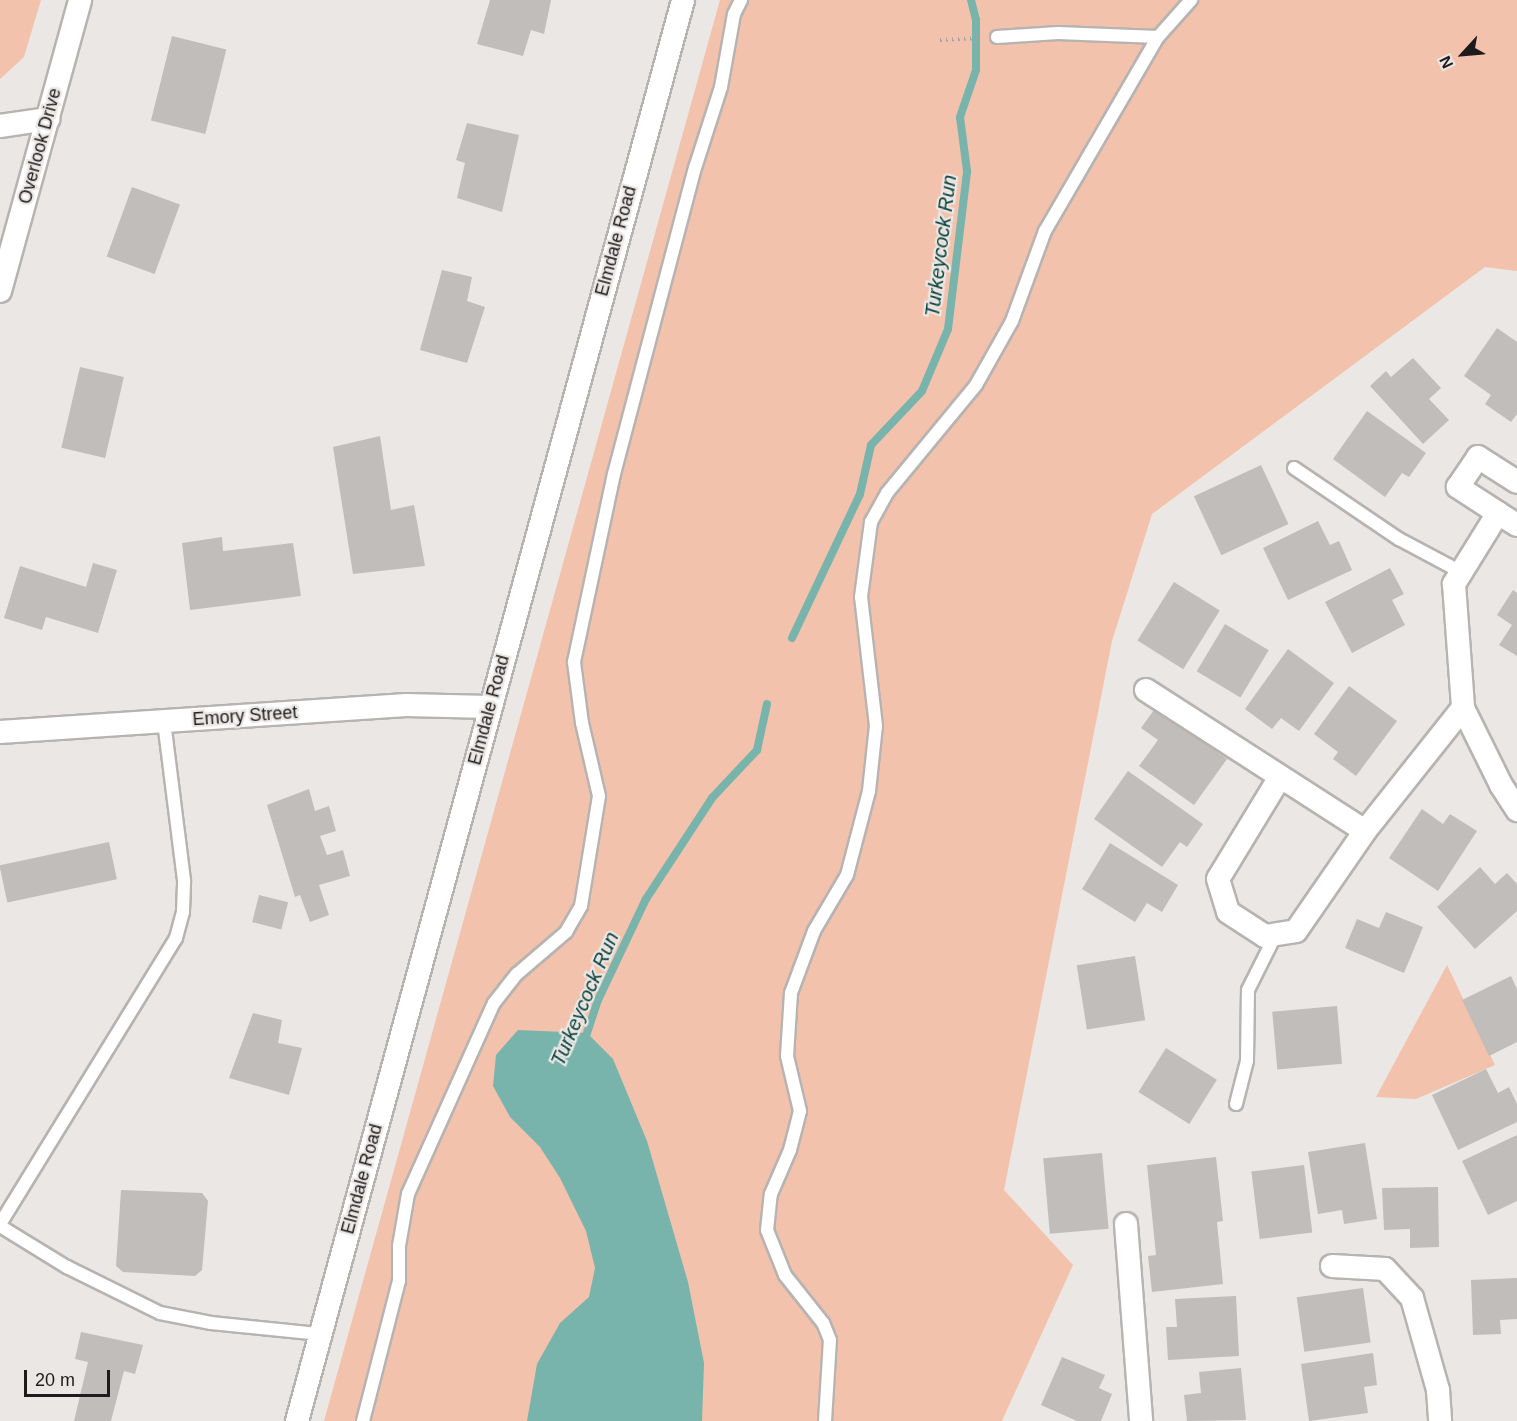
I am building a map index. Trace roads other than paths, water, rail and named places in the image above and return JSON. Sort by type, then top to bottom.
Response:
[{"type":"street","name":"Overlook Drive","points":[[0,291],[80,0]]},
{"type":"street","name":"Elmdale Road","points":[[297,1421],[683,0]]},
{"type":"street","points":[[0,126],[48,119]]},
{"type":"street","points":[[1517,482],[1478,457],[1458,487],[1508,519],[1461,572],[1454,584],[1463,708],[1501,785],[1517,810]]},
{"type":"street","points":[[1146,690],[1365,831]]},
{"type":"street","name":"Emory Street","points":[[0,732],[406,705],[490,707]]},
{"type":"street","points":[[1280,777],[1218,879],[1228,912],[1265,936],[1296,931],[1365,831],[1463,708]]},
{"type":"street","points":[[1126,1224],[1141,1421]]},
{"type":"street","points":[[1332,1266],[1385,1269],[1412,1298],[1436,1380],[1440,1421]]},
{"type":"lane","points":[[363,1421],[399,1281],[399,1246],[408,1194],[494,1003],[517,974],[566,932],[581,906],[600,796],[582,723],[574,662],[614,474],[695,168],[721,87],[734,14],[741,0]]},
{"type":"lane","points":[[825,1421],[830,1340],[823,1323],[785,1275],[767,1230],[771,1194],[790,1150],[800,1111],[787,1056],[791,993],[814,932],[847,875],[869,791],[876,726],[861,597],[871,522],[886,493],[976,385],[1012,321],[1045,231],[1158,37],[1191,0]]},
{"type":"lane","points":[[997,37],[1058,33],[1158,37]]},
{"type":"lane","points":[[1294,468],[1399,539],[1461,572]]},
{"type":"lane","points":[[164,721],[184,880],[183,912],[176,938],[0,1225],[67,1267],[160,1313],[210,1323],[320,1334]]},
{"type":"lane","points":[[1236,1104],[1247,1062],[1248,990],[1276,934]]},
{"type":"water","points":[[518,1030],[587,1033],[613,1059],[647,1141],[688,1282],[704,1363],[702,1421],[527,1421],[537,1364],[560,1323],[589,1297],[595,1268],[586,1231],[560,1178],[540,1147],[510,1117],[493,1086],[496,1055]]},
{"type":"waterway","name":"Turkeycock Run","points":[[792,638],[860,494],[871,445],[922,391],[948,329],[967,171],[960,117],[976,70],[976,20],[971,0]]},
{"type":"waterway","name":"Turkeycock Run","points":[[584,1042],[598,1000],[646,899],[712,798],[757,750],[767,704]]}]
